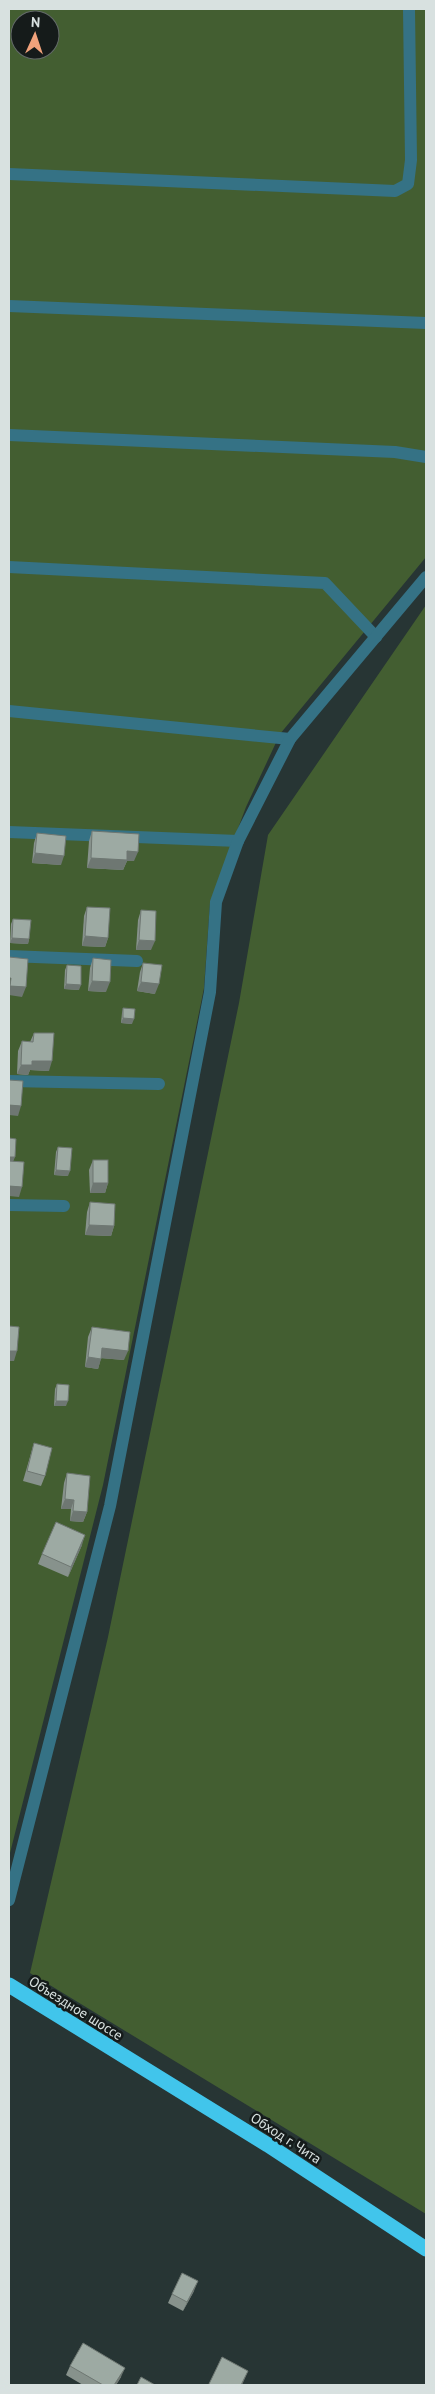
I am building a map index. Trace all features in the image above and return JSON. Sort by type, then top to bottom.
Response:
[{"type":"highway","name":"Объездное шоссе","points":[[9,1985],[127,2058]]},
{"type":"highway","name":"Обход г. Чита","points":[[127,2058],[268,2146],[426,2249]]},
{"type":"street","points":[[9,174],[395,191],[408,184],[411,160],[409,9]]},
{"type":"street","points":[[9,306],[426,323]]},
{"type":"street","points":[[9,435],[396,452],[426,457]]},
{"type":"street","points":[[9,567],[325,583],[376,636]]},
{"type":"street","points":[[9,1900],[110,1506],[210,992],[216,902],[238,842],[290,739],[426,577]]},
{"type":"street","points":[[9,711],[290,739]]},
{"type":"street","points":[[9,832],[238,842]]},
{"type":"street","points":[[9,956],[137,961]]},
{"type":"street","points":[[9,1081],[159,1084]]},
{"type":"street","points":[[9,1206],[64,1206]]},
{"type":"green space","points":[[9,9],[426,9],[426,557],[280,734],[246,807],[210,903],[204,988],[103,1485],[9,1857]]},
{"type":"green space","points":[[426,605],[426,2214],[30,1973],[108,1637],[239,1003],[268,835]]},
{"type":"building","points":[[92,831],[139,834],[138,852],[127,851],[127,860],[91,858]]},
{"type":"building","points":[[37,833],[66,836],[64,856],[35,853]]},
{"type":"building","points":[[87,907],[110,908],[108,938],[85,936]]},
{"type":"building","points":[[141,910],[156,911],[155,941],[139,940]]},
{"type":"building","points":[[13,919],[31,920],[29,939],[12,938]]},
{"type":"building","points":[[9,957],[28,959],[26,987],[10,986]]},
{"type":"building","points":[[93,958],[111,960],[110,982],[92,981]]},
{"type":"building","points":[[143,963],[162,965],[159,984],[141,982]]},
{"type":"building","points":[[67,965],[81,966],[81,985],[66,984]]},
{"type":"building","points":[[123,1008],[135,1009],[134,1019],[123,1018]]},
{"type":"building","points":[[34,1033],[54,1033],[52,1061],[32,1061],[32,1065],[21,1065],[22,1041],[33,1042]]},
{"type":"building","points":[[9,1080],[23,1081],[21,1106],[9,1105]]},
{"type":"building","points":[[9,1138],[16,1139],[15,1157],[9,1157]]},
{"type":"building","points":[[58,1147],[72,1148],[70,1171],[56,1170]]},
{"type":"building","points":[[93,1160],[108,1160],[108,1183],[93,1183]]},
{"type":"building","points":[[9,1161],[24,1162],[22,1187],[9,1186]]},
{"type":"building","points":[[90,1202],[115,1204],[114,1226],[89,1225]]},
{"type":"building","points":[[9,1326],[19,1327],[17,1351],[9,1351]]},
{"type":"building","points":[[92,1327],[130,1332],[128,1351],[102,1348],[101,1359],[88,1357]]},
{"type":"building","points":[[57,1384],[69,1385],[68,1401],[56,1401]]},
{"type":"building","points":[[34,1443],[52,1448],[45,1476],[27,1471]]},
{"type":"building","points":[[67,1473],[90,1476],[87,1512],[73,1511],[74,1500],[65,1499]]},
{"type":"building","points":[[56,1522],[85,1535],[71,1567],[42,1554]]},
{"type":"building","points":[[182,2273],[198,2281],[187,2302],[172,2294]]},
{"type":"building","points":[[83,2343],[125,2368],[114,2385],[103,2385],[70,2366]]},
{"type":"building","points":[[222,2357],[248,2371],[241,2385],[209,2384]]},
{"type":"building","points":[[141,2377],[155,2385],[137,2385]]}]
